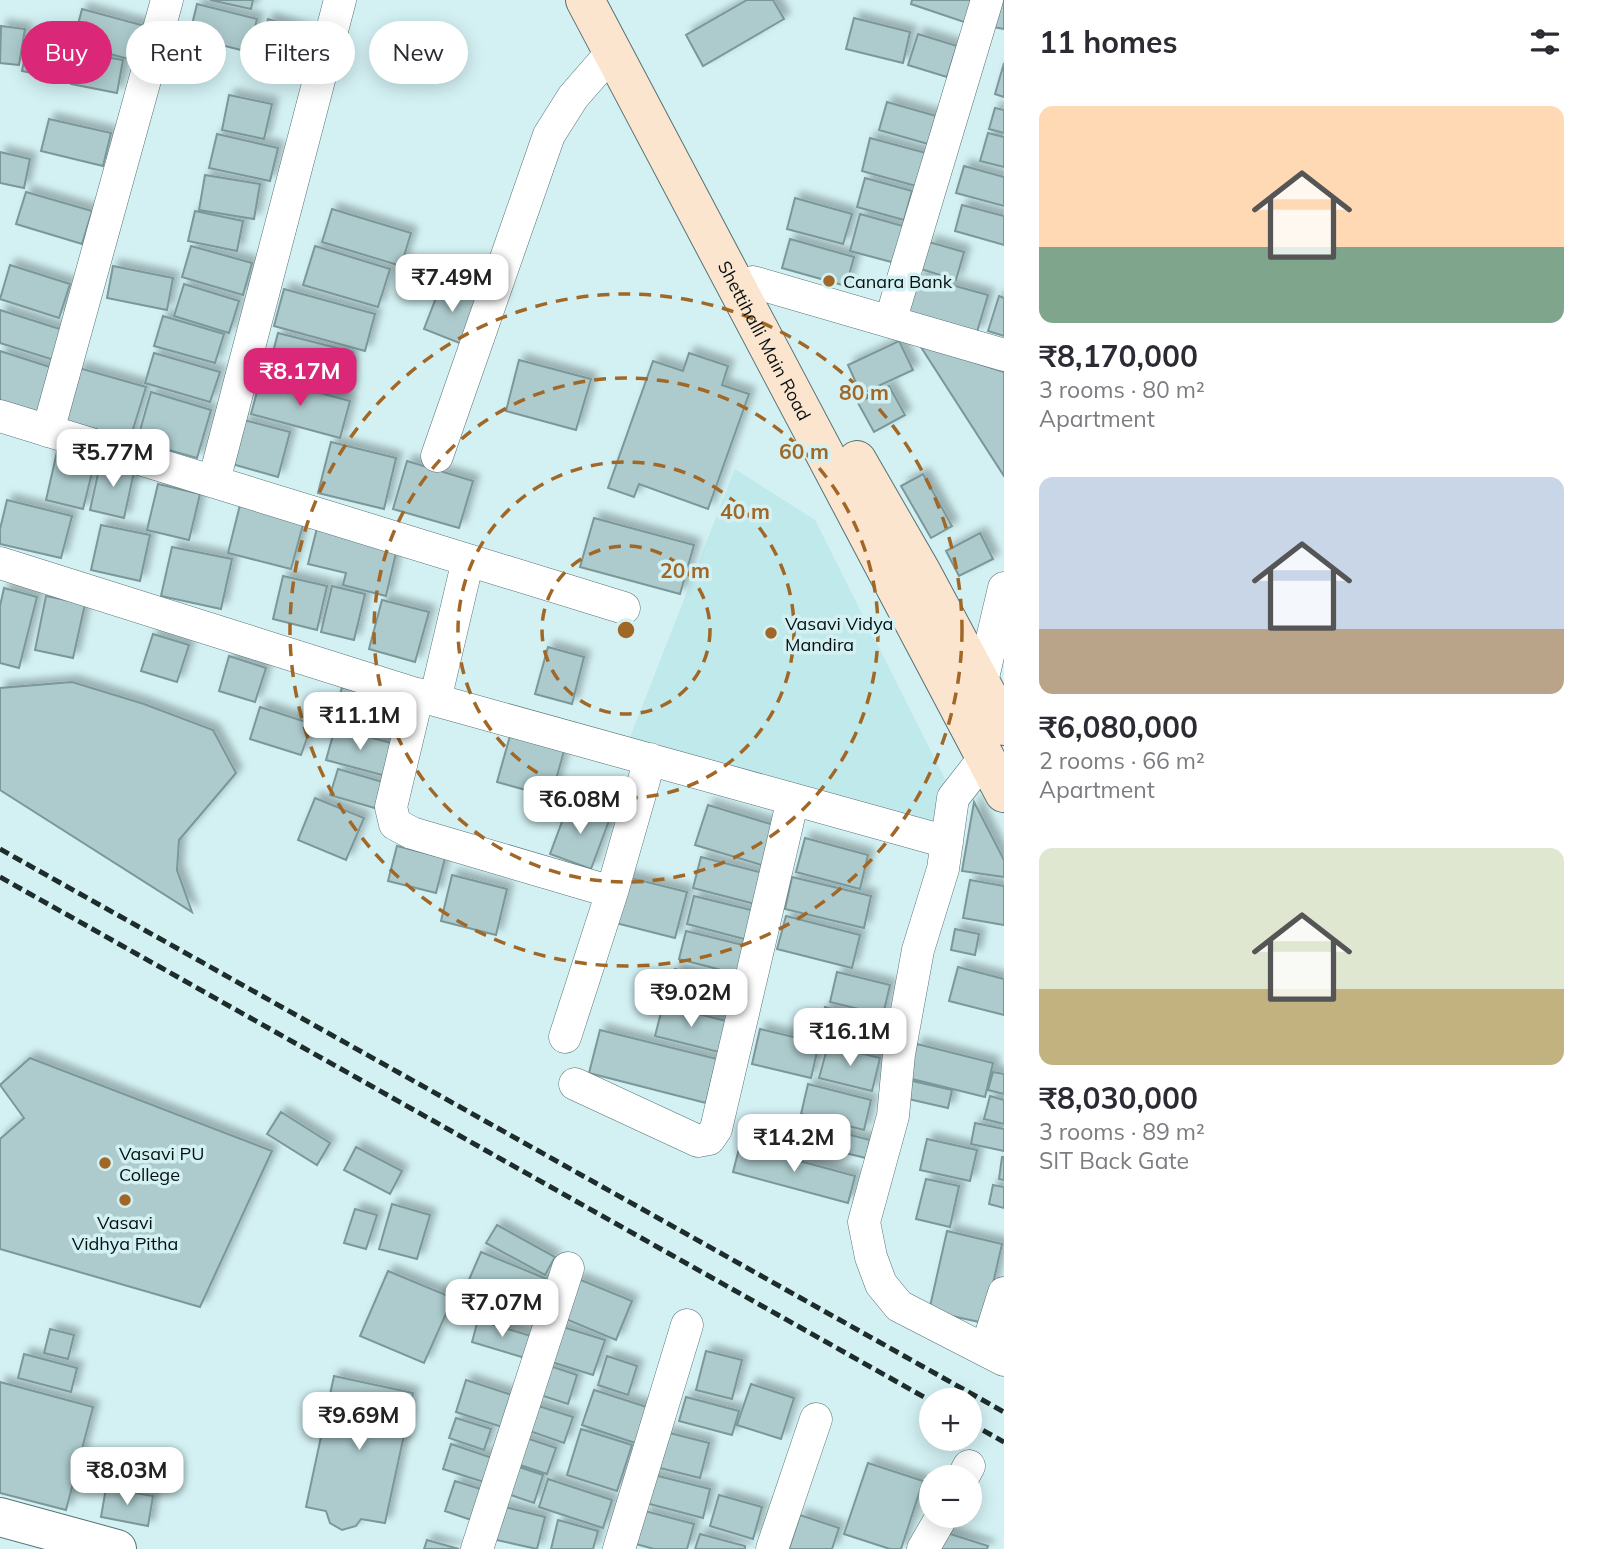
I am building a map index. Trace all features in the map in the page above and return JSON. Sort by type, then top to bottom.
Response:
[{"type":"main road","name":"Shettihalli Main Road","points":[[585,0],[994,741],[1004,793]]},
{"type":"main road","name":"Shettihalli Main Road","points":[[615,0],[753,282],[921,571],[969,695]]},
{"type":"street","points":[[48,431],[167,0]]},
{"type":"street","points":[[214,481],[340,0]]},
{"type":"street","points":[[890,322],[987,0]]},
{"type":"street","points":[[437,456],[549,135],[573,97],[613,51]]},
{"type":"street","points":[[753,282],[1004,355]]},
{"type":"street","points":[[0,416],[624,608]]},
{"type":"street","points":[[468,559],[391,807],[395,824],[412,833],[612,892]]},
{"type":"street","points":[[0,563],[426,697],[947,842]]},
{"type":"street","points":[[969,695],[1004,588]]},
{"type":"street","points":[[994,741],[953,798],[943,869],[918,950],[899,1054],[893,1116],[864,1222],[878,1275],[892,1299],[899,1306],[995,1355],[1004,1293]]},
{"type":"street","points":[[565,1037],[612,892],[650,759]]},
{"type":"street","points":[[575,1084],[698,1140],[709,1139],[716,1129],[793,799]]},
{"type":"street","points":[[477,1549],[568,1268]]},
{"type":"street","points":[[619,1549],[687,1325]]},
{"type":"street","points":[[772,1549],[816,1419]]},
{"type":"street","points":[[0,1517],[117,1549]]},
{"type":"street","points":[[923,1549],[935,1528]]},
{"type":"shaded area","name":"Vasavi Vidya Mandira","points":[[735,469],[815,520],[946,781],[931,824],[627,745]]},
{"type":"building","points":[[210,0],[253,0],[251,9]]},
{"type":"building","points":[[747,0],[773,0],[784,19],[703,66],[686,35]]},
{"type":"building","points":[[912,0],[981,0],[973,25],[911,4]]},
{"type":"building","points":[[1000,0],[1004,0],[1004,29],[993,27]]},
{"type":"building","points":[[197,4],[257,19],[240,21],[240,50],[226,46],[226,21],[193,21]]},
{"type":"building","points":[[82,9],[126,21],[126,58],[112,55],[112,21],[79,21]]},
{"type":"building","points":[[854,18],[910,32],[903,63],[846,49]]},
{"type":"building","points":[[1,26],[21,28],[19,65],[0,63]]},
{"type":"building","points":[[918,34],[957,46],[947,77],[908,65]]},
{"type":"building","points":[[112,58],[123,60],[117,93],[71,84],[112,84]]},
{"type":"building","points":[[1004,63],[1004,97],[995,94]]},
{"type":"building","points":[[229,95],[272,104],[264,139],[222,130]]},
{"type":"building","points":[[887,102],[936,116],[928,144],[879,130]]},
{"type":"building","points":[[995,108],[1004,110],[1004,133],[989,129]]},
{"type":"building","points":[[49,119],[111,133],[103,166],[41,151]]},
{"type":"building","points":[[988,133],[1004,137],[1004,167],[980,161]]},
{"type":"building","points":[[217,134],[278,148],[270,181],[209,168]]},
{"type":"building","points":[[870,138],[926,153],[916,186],[862,171]]},
{"type":"building","points":[[0,152],[30,159],[24,188],[0,183]]},
{"type":"building","points":[[964,166],[1004,177],[1004,206],[956,193]]},
{"type":"building","points":[[205,175],[260,184],[254,219],[199,210]]},
{"type":"building","points":[[865,178],[912,191],[904,220],[857,207]]},
{"type":"building","points":[[26,192],[92,211],[82,244],[16,224]]},
{"type":"building","points":[[795,198],[852,214],[843,244],[787,229]]},
{"type":"building","points":[[962,205],[1004,216],[1004,245],[955,231]]},
{"type":"building","points":[[332,209],[411,233],[401,266],[322,242]]},
{"type":"building","points":[[195,211],[243,221],[237,251],[188,241]]},
{"type":"building","points":[[860,214],[910,228],[899,264],[850,251]]},
{"type":"building","points":[[790,239],[854,257],[846,286],[782,268]]},
{"type":"building","points":[[929,242],[964,252],[956,280],[921,269]]},
{"type":"building","points":[[191,246],[252,263],[243,295],[182,277]]},
{"type":"building","points":[[315,246],[390,269],[378,307],[303,285]]},
{"type":"building","points":[[10,265],[70,284],[59,318],[0,299]]},
{"type":"building","points":[[113,266],[173,278],[167,310],[107,298]]},
{"type":"building","points":[[919,276],[988,295],[977,332],[908,313]]},
{"type":"building","points":[[184,284],[239,301],[229,333],[174,316]]},
{"type":"building","points":[[441,285],[480,300],[462,344],[424,329]]},
{"type":"building","points":[[284,289],[375,314],[365,351],[274,326]]},
{"type":"building","points":[[999,296],[1004,298],[1004,336],[988,331]]},
{"type":"building","points":[[0,310],[66,331],[57,361],[0,343]]},
{"type":"building","points":[[163,316],[224,334],[215,363],[154,346]]},
{"type":"building","points":[[278,333],[353,352],[343,391],[268,371]]},
{"type":"building","points":[[899,341],[913,370],[861,394],[848,365]]},
{"type":"building","points":[[919,344],[1004,372],[1004,476]]},
{"type":"building","points":[[0,351],[53,368],[38,416],[0,404]]},
{"type":"building","points":[[154,353],[220,372],[210,402],[145,383]]},
{"type":"building","points":[[689,353],[728,366],[722,385],[749,394],[708,509],[639,484],[634,497],[608,488],[653,361],[683,371]]},
{"type":"building","points":[[519,360],[591,379],[576,430],[506,411]]},
{"type":"building","points":[[79,368],[146,387],[130,439],[63,420]]},
{"type":"building","points":[[261,377],[350,401],[340,438],[251,414]]},
{"type":"building","points":[[889,386],[905,415],[874,432],[858,403]]},
{"type":"building","points":[[151,392],[211,410],[197,458],[137,441]]},
{"type":"building","points":[[244,420],[290,432],[278,477],[232,464]]},
{"type":"building","points":[[331,442],[396,458],[384,509],[318,493]]},
{"type":"building","points":[[57,452],[95,460],[83,509],[46,500]]},
{"type":"building","points":[[101,460],[135,467],[124,518],[90,510]]},
{"type":"building","points":[[407,461],[473,481],[459,528],[393,509]]},
{"type":"building","points":[[923,474],[952,526],[931,538],[901,486]]},
{"type":"building","points":[[158,484],[200,494],[189,540],[147,530]]},
{"type":"building","points":[[7,500],[72,516],[61,558],[0,544],[0,529]]},
{"type":"building","points":[[240,505],[304,521],[291,569],[228,553]]},
{"type":"building","points":[[594,518],[694,545],[680,594],[580,567]]},
{"type":"building","points":[[318,524],[398,544],[386,596],[343,585],[346,573],[308,564]]},
{"type":"building","points":[[101,525],[150,535],[140,581],[91,570]]},
{"type":"building","points":[[980,533],[993,559],[959,576],[946,551]]},
{"type":"building","points":[[172,547],[232,559],[221,609],[161,596]]},
{"type":"building","points":[[283,576],[327,586],[317,630],[273,619]]},
{"type":"building","points":[[332,586],[365,594],[354,640],[321,632]]},
{"type":"building","points":[[4,588],[37,597],[19,668],[0,663],[0,606]]},
{"type":"building","points":[[46,596],[85,604],[73,658],[35,650]]},
{"type":"building","points":[[382,600],[429,612],[415,662],[369,649]]},
{"type":"building","points":[[153,634],[189,645],[177,682],[141,671]]},
{"type":"building","points":[[548,647],[584,657],[572,704],[535,694]]},
{"type":"building","points":[[229,656],[266,668],[255,702],[219,691]]},
{"type":"building","points":[[72,682],[144,704],[213,730],[236,773],[179,840],[177,870],[192,912],[0,790],[0,688]]},
{"type":"building","points":[[342,687],[407,705],[398,736],[334,719]]},
{"type":"building","points":[[260,707],[312,724],[301,755],[250,739]]},
{"type":"building","points":[[335,728],[395,744],[386,776],[326,760]]},
{"type":"building","points":[[510,736],[564,751],[551,797],[497,782]]},
{"type":"building","points":[[338,769],[386,783],[378,809],[330,795]]},
{"type":"building","points":[[315,798],[364,818],[346,860],[298,840]]},
{"type":"building","points":[[974,802],[1004,860],[1004,877],[962,871]]},
{"type":"building","points":[[569,803],[610,818],[591,869],[550,854]]},
{"type":"building","points":[[708,805],[777,826],[765,866],[695,845]]},
{"type":"building","points":[[805,838],[868,855],[860,889],[796,872]]},
{"type":"building","points":[[397,846],[445,858],[436,893],[388,881]]},
{"type":"building","points":[[701,857],[763,873],[755,904],[693,888]]},
{"type":"building","points":[[452,875],[507,889],[496,935],[441,921]]},
{"type":"building","points":[[619,875],[687,892],[675,938],[608,921]]},
{"type":"building","points":[[792,877],[871,896],[864,928],[785,909]]},
{"type":"building","points":[[970,880],[1004,886],[1004,925],[963,918]]},
{"type":"building","points":[[694,896],[755,911],[748,940],[687,924]]},
{"type":"building","points":[[786,916],[860,935],[852,968],[777,949]]},
{"type":"building","points":[[955,929],[979,934],[975,955],[951,950]]},
{"type":"building","points":[[686,931],[755,948],[748,977],[679,959]]},
{"type":"building","points":[[958,967],[1004,979],[1004,1015],[949,1001]]},
{"type":"building","points":[[675,969],[735,984],[728,1014],[667,999]]},
{"type":"building","points":[[837,972],[890,985],[883,1015],[830,1002]]},
{"type":"building","points":[[663,1005],[726,1021],[719,1052],[655,1036]]},
{"type":"building","points":[[825,1007],[884,1023],[876,1053],[817,1036]]},
{"type":"building","points":[[760,1029],[819,1043],[811,1078],[752,1064]]},
{"type":"building","points":[[600,1030],[717,1059],[706,1103],[589,1073]]},
{"type":"building","points":[[917,1044],[993,1063],[985,1097],[908,1078]]},
{"type":"building","points":[[828,1045],[880,1058],[872,1091],[819,1078]]},
{"type":"building","name":"Vasavi Vidhya Pitha","points":[[30,1058],[272,1151],[200,1307],[0,1249],[0,1139],[24,1118],[0,1085]]},
{"type":"building","points":[[993,1072],[1004,1074],[1004,1094],[988,1090]]},
{"type":"building","points":[[908,1080],[952,1090],[948,1108],[904,1098]]},
{"type":"building","points":[[808,1084],[871,1100],[864,1130],[801,1114]]},
{"type":"building","points":[[990,1096],[1004,1100],[1004,1124],[984,1119]]},
{"type":"building","points":[[281,1112],[330,1143],[317,1165],[267,1134]]},
{"type":"building","points":[[975,1123],[1004,1129],[1004,1151],[971,1144]]},
{"type":"building","points":[[808,1124],[870,1140],[866,1158],[803,1143]]},
{"type":"building","points":[[927,1139],[977,1150],[970,1181],[920,1170]]},
{"type":"building","points":[[740,1145],[855,1176],[848,1203],[733,1172]]},
{"type":"building","points":[[356,1147],[402,1171],[390,1194],[344,1170]]},
{"type":"building","points":[[1004,1157],[1004,1180],[999,1179]]},
{"type":"building","points":[[926,1179],[959,1186],[950,1227],[916,1219]]},
{"type":"building","points":[[993,1185],[1004,1187],[1004,1208],[989,1204]]},
{"type":"building","points":[[392,1204],[430,1215],[417,1259],[379,1249]]},
{"type":"building","points":[[355,1209],[377,1215],[366,1249],[344,1243]]},
{"type":"building","points":[[497,1225],[555,1257],[545,1275],[486,1243]]},
{"type":"building","points":[[947,1231],[1002,1244],[984,1323],[929,1311]]},
{"type":"building","points":[[481,1252],[559,1284],[540,1328],[462,1296]]},
{"type":"building","points":[[388,1271],[453,1298],[424,1363],[360,1336]]},
{"type":"building","points":[[576,1278],[632,1301],[616,1340],[561,1317]]},
{"type":"building","points":[[478,1320],[531,1336],[525,1358],[472,1342]]},
{"type":"building","points":[[550,1323],[605,1340],[593,1375],[539,1358]]},
{"type":"building","points":[[50,1329],[74,1335],[68,1359],[44,1353]]},
{"type":"building","points":[[706,1351],[742,1360],[732,1399],[696,1390]]},
{"type":"building","points":[[24,1354],[77,1368],[71,1392],[18,1378]]},
{"type":"building","points":[[607,1356],[637,1366],[628,1395],[598,1385]]},
{"type":"building","points":[[535,1361],[577,1375],[568,1404],[525,1390]]},
{"type":"building","points":[[334,1376],[413,1393],[385,1523],[361,1519],[356,1526],[342,1530],[330,1523],[326,1511],[306,1507]]},
{"type":"building","points":[[466,1380],[512,1395],[502,1427],[456,1412]]},
{"type":"building","points":[[0,1382],[93,1407],[66,1510],[0,1493]]},
{"type":"building","points":[[751,1384],[794,1398],[781,1439],[737,1425]]},
{"type":"building","points":[[594,1390],[656,1410],[644,1446],[582,1425]]},
{"type":"building","points":[[686,1397],[739,1411],[732,1435],[679,1421]]},
{"type":"building","points":[[529,1403],[573,1417],[564,1443],[521,1428]]},
{"type":"building","points":[[456,1418],[491,1429],[484,1450],[449,1438]]},
{"type":"building","points":[[581,1429],[632,1445],[617,1491],[567,1475]]},
{"type":"building","points":[[666,1432],[709,1443],[700,1478],[656,1467]]},
{"type":"building","points":[[517,1435],[556,1448],[547,1474],[508,1461]]},
{"type":"building","points":[[451,1444],[495,1459],[487,1483],[443,1469]]},
{"type":"building","points":[[868,1463],[919,1480],[919,1493],[901,1549],[890,1549],[844,1534]]},
{"type":"building","points":[[513,1465],[543,1475],[534,1503],[505,1493]]},
{"type":"building","points":[[650,1474],[710,1489],[703,1518],[642,1502]]},
{"type":"building","points":[[548,1479],[612,1500],[603,1528],[539,1507]]},
{"type":"building","points":[[455,1481],[496,1494],[486,1525],[445,1511]]},
{"type":"building","points":[[106,1488],[153,1496],[148,1526],[101,1517]]},
{"type":"building","points":[[719,1495],[762,1507],[753,1539],[710,1526]]},
{"type":"building","points":[[501,1506],[545,1517],[537,1549],[492,1539]]},
{"type":"building","points":[[645,1511],[694,1524],[687,1549],[654,1549],[636,1544]]},
{"type":"building","points":[[800,1515],[839,1528],[832,1549],[789,1549]]},
{"type":"building","points":[[558,1520],[598,1531],[593,1549],[551,1549]]},
{"type":"building","points":[[938,1530],[988,1546],[987,1549],[932,1549]]},
{"type":"building","points":[[700,1534],[745,1546],[745,1549],[695,1549]]},
{"type":"building","points":[[427,1540],[459,1549],[424,1549]]},
{"type":"railway","points":[[0,849],[1004,1412]]},
{"type":"railway","points":[[0,877],[919,1394]]},
{"type":"railway","points":[[982,1430],[1004,1442]]},
{"type":"place","name":"Canara Bank","points":[[829,281]]},
{"type":"place","name":"Vasavi Vidya Mandira","points":[[771,633]]},
{"type":"place","name":"Vasavi PU College","points":[[105,1163]]},
{"type":"place","name":"Vasavi Vidhya Pitha","points":[[125,1200]]}]
